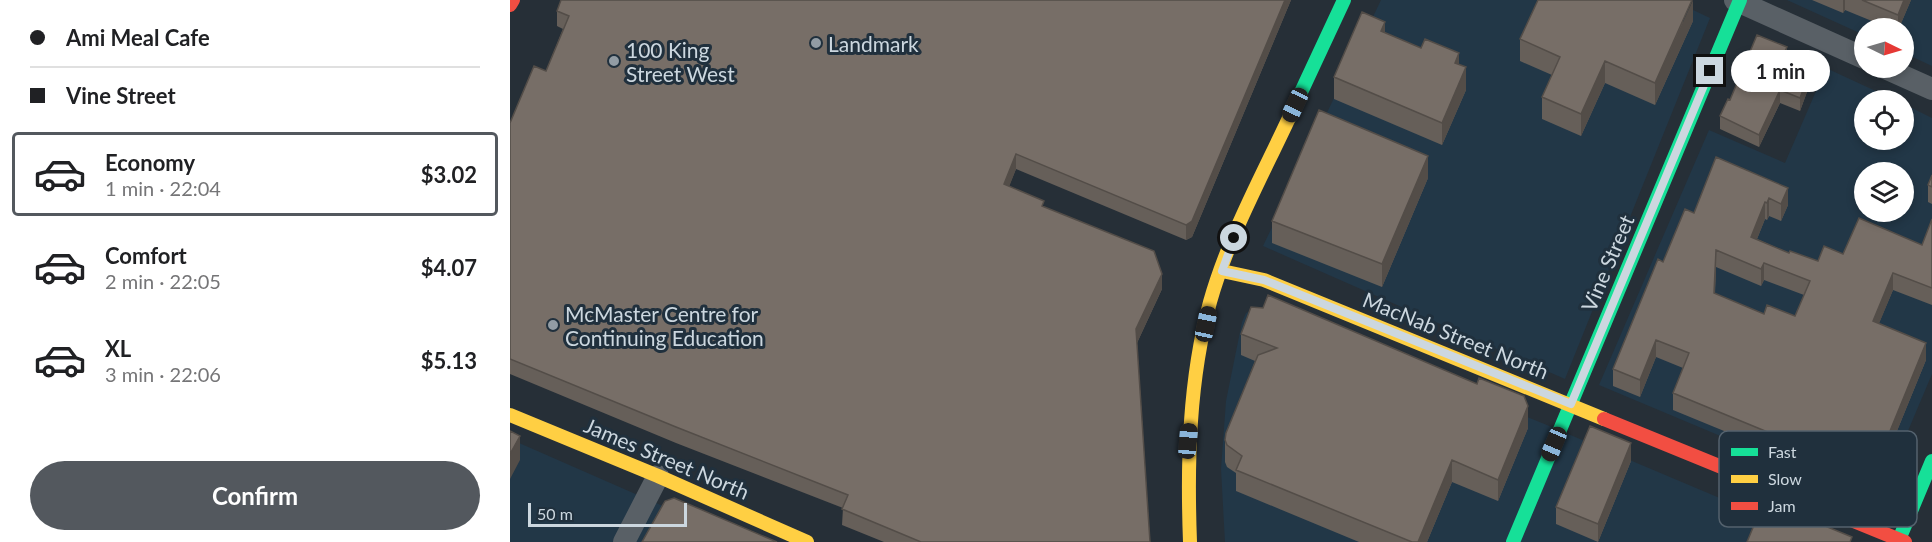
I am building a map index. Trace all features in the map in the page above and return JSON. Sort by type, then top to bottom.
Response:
[{"type":"street","points":[[510,5],[513,0]]},
{"type":"street","points":[[1190,542],[1188,475],[1190,411],[1210,302],[1237,230],[1344,0]]},
{"type":"street","points":[[1738,1],[1854,53]]},
{"type":"street","name":"Vine Street","points":[[1513,542],[1738,1]]},
{"type":"street","points":[[1907,78],[1932,89]]},
{"type":"street","name":"MacNab Street North","points":[[1222,271],[1264,280],[1719,465]]},
{"type":"street","name":"James Street North","points":[[510,415],[658,476],[807,542]]},
{"type":"street","points":[[1917,500],[1932,461]]},
{"type":"street","points":[[624,542],[658,476]]},
{"type":"street","name":"MacNab Street North","points":[[1867,527],[1901,541]]},
{"type":"street","points":[[1901,541],[1906,527]]},
{"type":"shaded area","points":[[1381,0],[1672,0],[1710,18],[1565,379],[1263,246]]},
{"type":"shaded area","points":[[1787,0],[1932,0],[1932,66],[1914,58],[1914,18],[1854,18],[1854,30]]},
{"type":"shaded area","points":[[1826,68],[1873,90],[1854,90],[1854,150],[1914,150],[1914,109],[1932,118],[1932,374],[1908,431],[1719,431],[1719,435],[1599,385],[1709,130],[1785,163]]},
{"type":"shaded area","points":[[1259,310],[1542,423],[1719,498],[1719,527],[1788,527],[1824,542],[1225,542],[1221,469],[1226,401],[1242,322],[1246,313]]},
{"type":"shaded area","points":[[510,439],[745,542],[510,542]]},
{"type":"building","points":[[561,0],[1285,0],[1192,221],[1186,225],[1016,154],[1004,184],[1044,201],[1042,206],[1154,251],[1162,274],[1136,329],[1150,542],[921,542],[842,509],[848,495],[510,359],[510,123],[534,66],[546,71],[569,16],[557,11]]},
{"type":"building","points":[[1538,0],[1692,0],[1655,83],[1605,61],[1581,114],[1542,97],[1560,57],[1520,39]]},
{"type":"building","points":[[1862,0],[1904,0],[1898,15]]},
{"type":"building","points":[[1362,12],[1385,22],[1381,31],[1421,48],[1425,39],[1459,53],[1455,63],[1466,67],[1442,123],[1334,77]]},
{"type":"building","points":[[1757,35],[1787,47],[1782,57],[1811,69],[1800,98],[1780,90],[1759,135],[1720,116],[1728,99],[1730,100]]},
{"type":"building","points":[[1319,110],[1428,156],[1382,264],[1272,221]]},
{"type":"building","points":[[1716,157],[1788,188],[1781,204],[1769,198],[1767,203],[1765,202],[1751,237],[1789,253],[1790,251],[1818,261],[1824,246],[1843,254],[1857,222],[1868,222],[1922,245],[1932,219],[1932,288],[1893,273],[1873,321],[1926,343],[1890,431],[1765,431],[1673,393],[1689,353],[1656,340],[1640,380],[1613,369],[1658,259],[1663,262],[1685,209],[1694,213]],"holes":[[[1716,250],[1761,269],[1764,263],[1810,281],[1795,316],[1767,305],[1764,314],[1714,293]]]},
{"type":"building","points":[[1932,175],[1932,187],[1928,185]]},
{"type":"building","points":[[1268,295],[1477,384],[1479,378],[1524,396],[1528,406],[1498,480],[1452,460],[1418,542],[1412,542],[1236,470],[1242,456],[1227,445],[1226,433],[1258,355],[1277,348],[1241,334],[1251,307],[1263,308]]},
{"type":"building","points":[[1590,426],[1631,443],[1598,524],[1556,507]]},
{"type":"building","points":[[510,431],[520,436],[510,454]]},
{"type":"building","points":[[674,498],[777,542],[642,542],[665,501]]},
{"type":"building","points":[[1753,527],[1828,527],[1852,537],[1850,542],[1747,542]]},
{"type":"traffic: fast","points":[[1289,118],[1344,0]]},
{"type":"traffic: fast","points":[[1513,542],[1740,0]]},
{"type":"traffic: fast","points":[[1917,497],[1932,461]]},
{"type":"traffic: fast","points":[[1898,542],[1904,527]]},
{"type":"traffic: slow","points":[[1190,542],[1189,451],[1194,391],[1203,331],[1217,278],[1226,255],[1289,118]]},
{"type":"traffic: slow","points":[[1222,271],[1264,280],[1604,419]]},
{"type":"traffic: slow","points":[[510,415],[658,476],[807,542]]},
{"type":"traffic: jam","points":[[510,5],[513,0]]},
{"type":"traffic: jam","points":[[1604,419],[1719,466]]},
{"type":"traffic: jam","points":[[1868,527],[1905,542]]},
{"type":"place","name":"Landmark","points":[[816,43]]},
{"type":"place","name":"100 King Street West","points":[[614,61]]},
{"type":"place","name":"McMaster Centre for Continuing Education","points":[[553,325]]},
{"type":"route","points":[[1234,238],[1222,271],[1264,280],[1571,404],[1710,71]]}]
